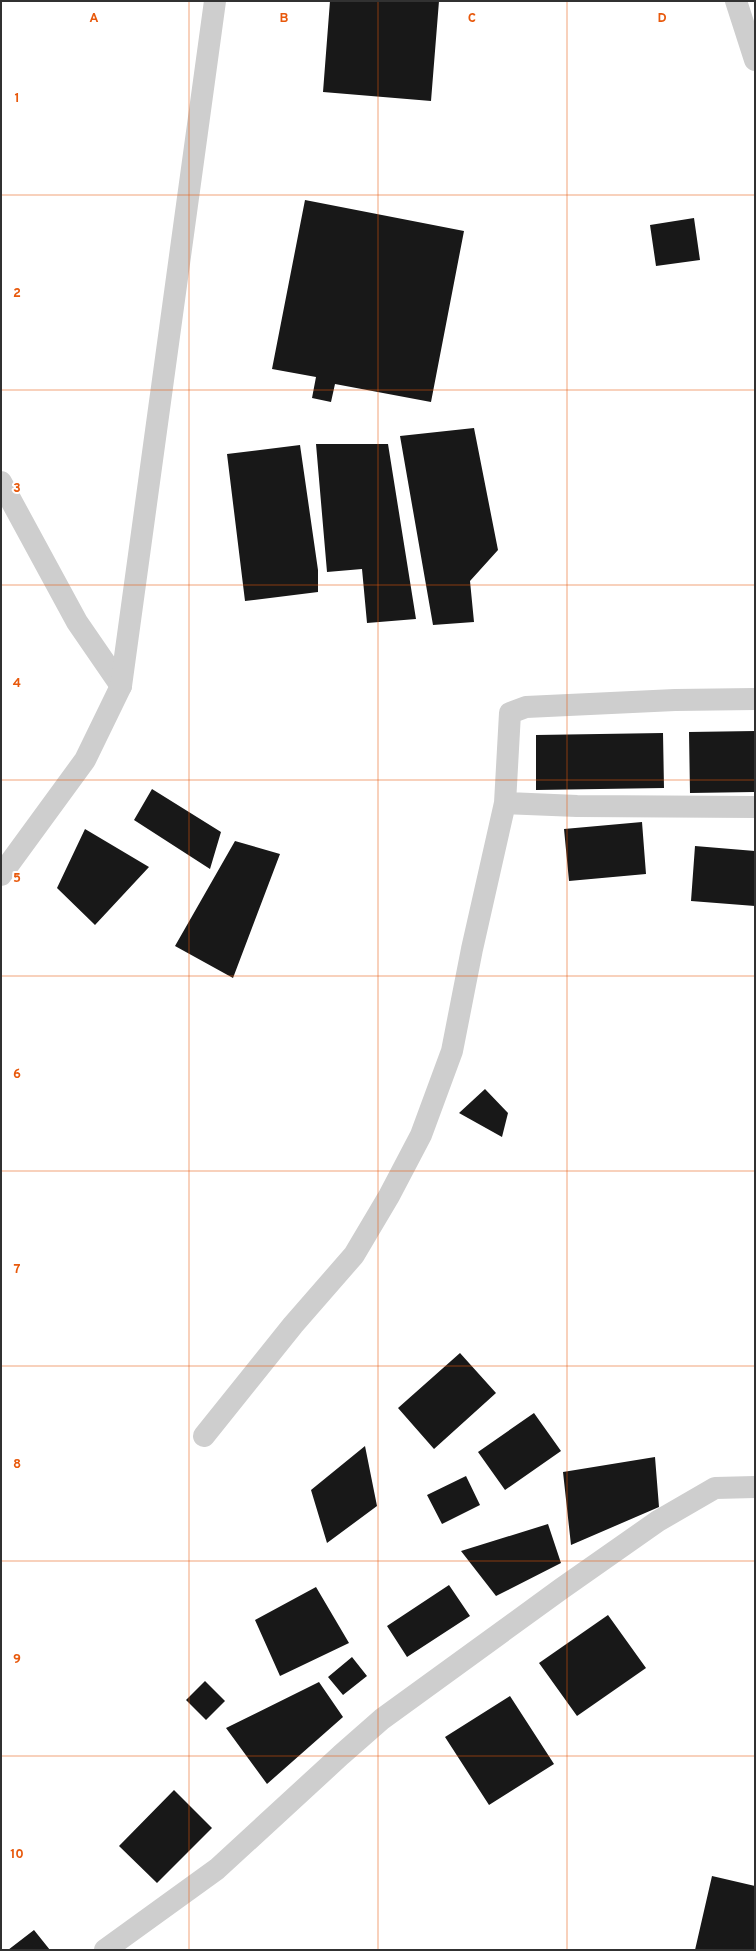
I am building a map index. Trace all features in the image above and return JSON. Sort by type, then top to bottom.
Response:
[{"type":"street","points":[[1,875],[85,760],[121,686],[216,1]]},
{"type":"street","points":[[736,1],[755,60]]},
{"type":"street","points":[[1,482],[77,622],[121,686]]},
{"type":"street","points":[[204,1436],[293,1325],[354,1255],[389,1196],[421,1135],[452,1052],[472,950],[506,803],[510,713],[526,707],[675,700],[755,699]]},
{"type":"street","points":[[506,803],[577,806],[755,807]]},
{"type":"street","points":[[105,1950],[217,1869],[340,1755],[382,1719],[561,1589],[658,1521],[715,1488],[755,1487]]},
{"type":"building","points":[[330,1],[439,1],[431,101],[323,92]]},
{"type":"building","points":[[305,200],[464,231],[431,402],[335,384],[331,402],[312,398],[316,377],[272,369]]},
{"type":"building","points":[[694,218],[700,260],[656,266],[650,225]]},
{"type":"building","points":[[474,428],[498,550],[470,581],[474,622],[433,625],[400,436]]},
{"type":"building","points":[[316,444],[388,444],[416,619],[367,623],[362,569],[327,572]]},
{"type":"building","points":[[300,445],[318,570],[318,592],[245,601],[227,454]]},
{"type":"building","points":[[755,731],[755,792],[690,793],[689,732]]},
{"type":"building","points":[[663,733],[664,788],[536,790],[536,735]]},
{"type":"building","points":[[152,789],[221,832],[210,869],[134,820]]},
{"type":"building","points":[[642,822],[646,874],[569,881],[564,829]]},
{"type":"building","points":[[85,829],[149,867],[95,925],[57,888]]},
{"type":"building","points":[[235,841],[280,854],[233,978],[175,946]]},
{"type":"building","points":[[695,846],[755,851],[755,906],[691,901]]},
{"type":"building","points":[[485,1089],[508,1113],[502,1137],[459,1113]]},
{"type":"building","points":[[460,1353],[496,1393],[434,1449],[398,1408]]},
{"type":"building","points":[[534,1413],[561,1451],[505,1490],[478,1452]]},
{"type":"building","points":[[365,1446],[377,1506],[327,1543],[311,1490]]},
{"type":"building","points":[[655,1457],[659,1507],[571,1545],[563,1472]]},
{"type":"building","points":[[466,1476],[480,1505],[442,1524],[427,1495]]},
{"type":"building","points":[[548,1524],[561,1563],[496,1596],[461,1551]]},
{"type":"building","points":[[449,1585],[470,1616],[407,1657],[387,1626]]},
{"type":"building","points":[[316,1587],[349,1643],[280,1676],[255,1620]]},
{"type":"building","points":[[608,1615],[646,1668],[577,1716],[539,1663]]},
{"type":"building","points":[[352,1657],[367,1676],[343,1695],[328,1677]]},
{"type":"building","points":[[205,1681],[225,1701],[206,1720],[186,1700]]},
{"type":"building","points":[[319,1682],[343,1717],[267,1784],[226,1728]]},
{"type":"building","points":[[510,1696],[554,1764],[489,1805],[445,1737]]},
{"type":"building","points":[[174,1790],[212,1828],[157,1883],[119,1846]]},
{"type":"building","points":[[712,1876],[755,1886],[755,1950],[695,1950]]},
{"type":"building","points":[[34,1930],[50,1950],[8,1950]]}]
